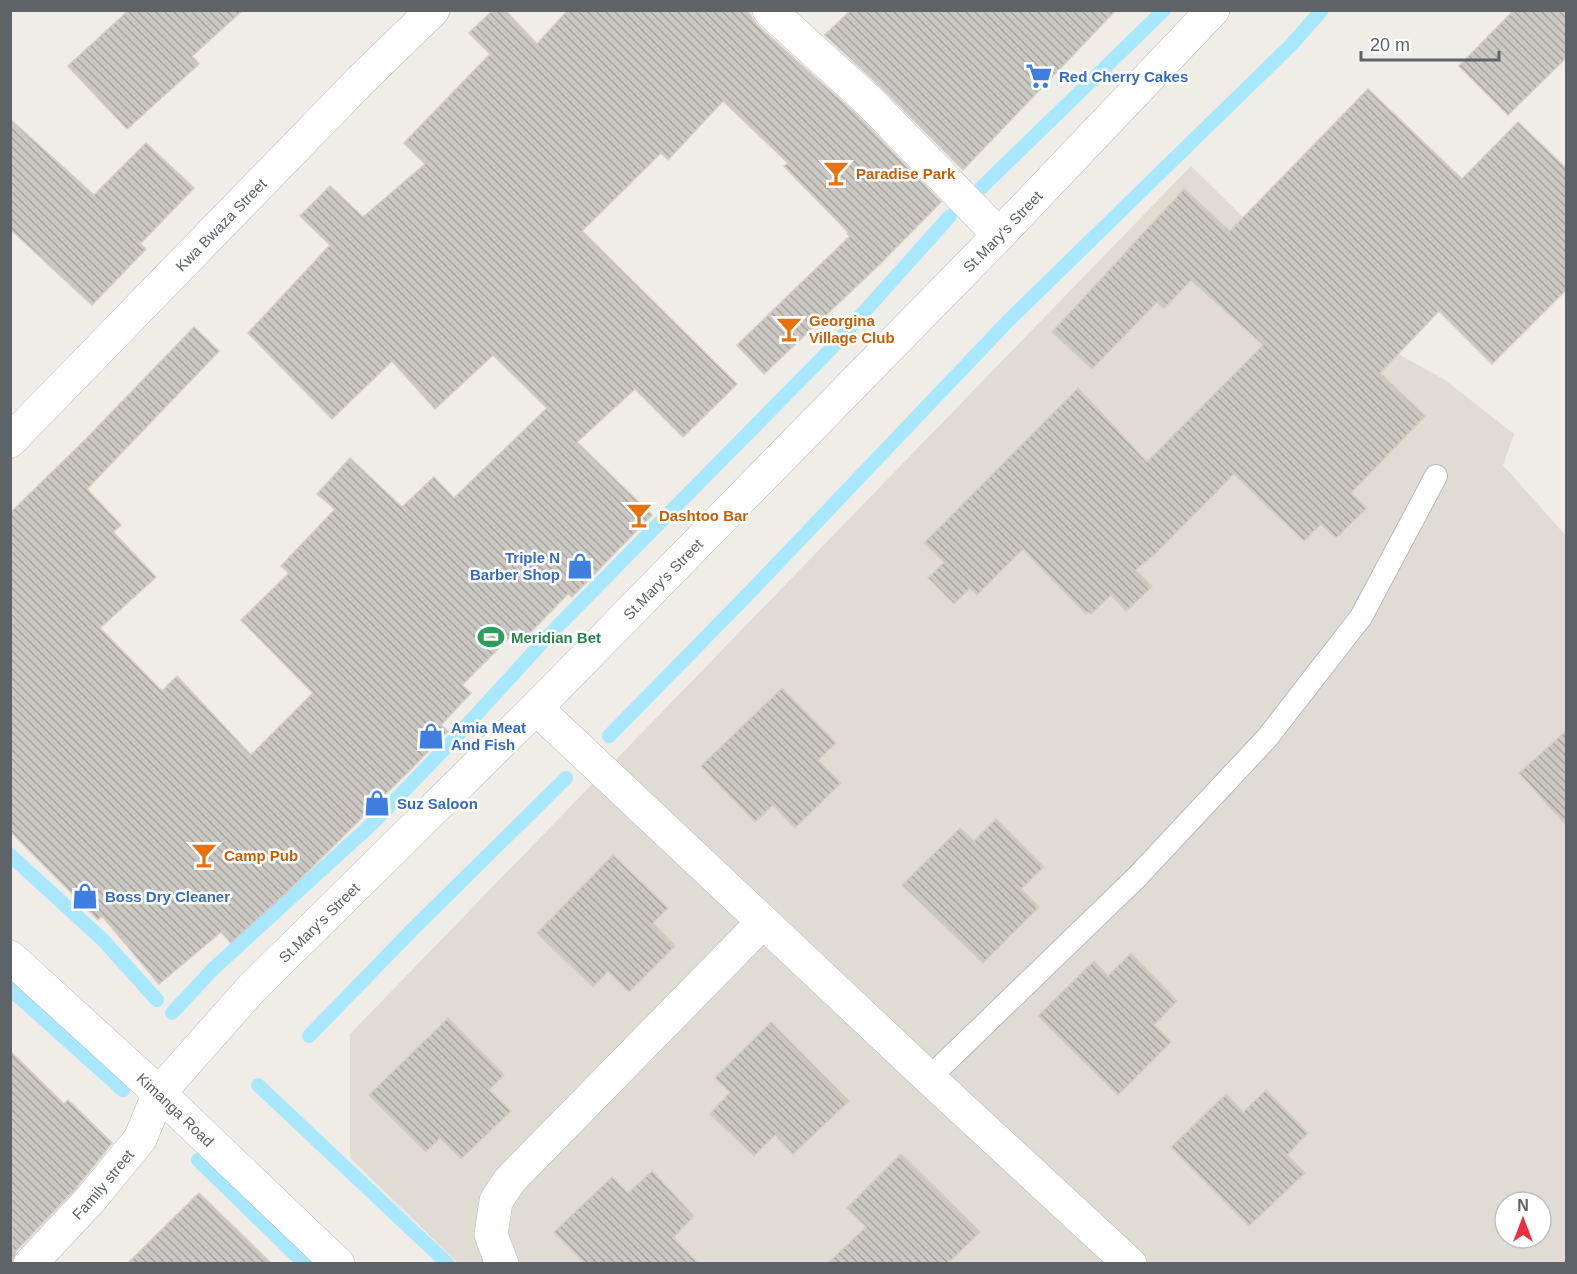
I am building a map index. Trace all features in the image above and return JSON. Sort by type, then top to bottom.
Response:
[{"type":"street","name":"Kwa Bwaza Street","points":[[10,441],[361,80],[433,10]]},
{"type":"street","points":[[769,10],[869,100],[999,236]]},
{"type":"street","name":"St.Mary's Street","points":[[159,1093],[251,989],[536,708],[999,236],[1213,10]]},
{"type":"street","points":[[536,708],[929,1078],[1130,1263]]},
{"type":"street","points":[[502,1263],[491,1235],[496,1201],[510,1180],[763,922]]},
{"type":"street","name":"Kimanga Road","points":[[10,957],[159,1093],[338,1263]]},
{"type":"street","name":"Family street","points":[[30,1263],[90,1200],[140,1139],[159,1093]]},
{"type":"lane","points":[[929,1078],[1137,877],[1267,738],[1361,617],[1436,476]]},
{"type":"shaded area","points":[[1191,166],[1361,333],[1445,380],[1514,434],[1503,465],[1566,536],[1566,1263],[458,1263],[350,1158],[350,1034]]},
{"type":"building","points":[[129,10],[243,10],[192,56],[199,64],[127,129],[68,66]]},
{"type":"building","points":[[493,10],[505,10],[537,44],[568,10],[747,10],[756,24],[856,114],[941,202],[879,265],[764,374],[737,345],[850,236],[784,166],[788,163],[723,101],[668,160],[661,153],[582,231],[737,384],[683,437],[635,389],[577,442],[652,515],[572,597],[568,594],[527,636],[519,628],[462,685],[471,693],[441,725],[448,731],[286,893],[231,943],[221,932],[159,984],[102,916],[98,920],[10,831],[10,513],[84,441],[194,327],[219,351],[87,489],[121,525],[113,532],[156,577],[100,628],[162,691],[177,676],[251,755],[313,693],[241,620],[289,573],[281,566],[335,509],[317,494],[350,458],[402,507],[434,477],[454,498],[547,408],[493,355],[435,409],[392,361],[332,419],[248,333],[330,245],[300,216],[330,186],[363,217],[425,164],[404,143],[490,54],[469,33]]},
{"type":"building","points":[[851,10],[1116,10],[963,170],[882,88],[825,35]]},
{"type":"building","points":[[1514,10],[1566,10],[1566,58],[1508,115],[1459,66]]},
{"type":"building","points":[[1368,89],[1462,179],[1518,122],[1566,168],[1566,290],[1492,364],[1439,311],[1380,373],[1425,416],[1351,493],[1367,508],[1336,538],[1321,524],[1304,541],[1234,474],[1155,554],[1136,570],[1152,587],[1126,611],[1111,595],[1091,614],[1088,612],[1086,614],[1023,549],[977,595],[970,588],[954,604],[928,578],[944,562],[924,543],[1078,388],[1147,462],[1263,345],[1191,280],[1164,309],[1157,302],[1092,369],[1052,332],[1184,189],[1230,231]]},
{"type":"building","points":[[10,119],[94,195],[146,143],[194,188],[140,244],[146,249],[92,305],[10,229]]},
{"type":"building","points":[[782,688],[836,743],[818,760],[841,783],[795,828],[773,805],[755,822],[701,766]]},
{"type":"building","points":[[1566,731],[1566,825],[1519,773]]},
{"type":"building","points":[[996,819],[1044,867],[1021,889],[1039,907],[983,963],[902,885],[960,828],[974,841]]},
{"type":"building","points":[[613,855],[668,908],[653,923],[675,946],[629,992],[608,971],[593,987],[537,933]]},
{"type":"building","points":[[1131,953],[1177,1001],[1154,1025],[1171,1042],[1118,1095],[1038,1016],[1094,961],[1108,976]]},
{"type":"building","points":[[448,1018],[504,1075],[489,1090],[511,1111],[461,1159],[440,1138],[426,1152],[369,1095]]},
{"type":"building","points":[[771,1022],[849,1101],[793,1154],[775,1135],[754,1156],[710,1114],[730,1092],[715,1078]]},
{"type":"building","points":[[10,1051],[64,1104],[68,1100],[112,1143],[76,1188],[16,1251],[12,1263]]},
{"type":"building","points":[[1266,1090],[1308,1133],[1287,1155],[1305,1173],[1249,1226],[1171,1147],[1226,1094],[1243,1112]]},
{"type":"building","points":[[901,1154],[980,1232],[948,1263],[828,1263],[866,1227],[847,1208]]},
{"type":"building","points":[[652,1171],[694,1216],[673,1238],[698,1263],[585,1263],[554,1232],[612,1177],[628,1193]]},
{"type":"building","points":[[199,1193],[271,1263],[128,1263]]},
{"type":"waterway","points":[[981,188],[1164,10]]},
{"type":"waterway","points":[[609,736],[754,588],[1009,320],[1291,45],[1322,10]]},
{"type":"waterway","points":[[172,1013],[213,969],[375,821],[550,634],[829,351],[950,216]]},
{"type":"waterway","points":[[309,1036],[413,929],[566,778]]},
{"type":"waterway","points":[[10,855],[103,940],[157,1000]]},
{"type":"waterway","points":[[10,989],[123,1090]]},
{"type":"waterway","points":[[258,1085],[448,1264]]},
{"type":"waterway","points":[[198,1160],[305,1264]]},
{"type":"place","name":"Red Cherry Cakes","points":[[1039,76]]},
{"type":"place","name":"Paradise Park","points":[[836,173]]},
{"type":"place","name":"Georgina Village Club","points":[[789,329]]},
{"type":"place","name":"Dashtoo Bar","points":[[639,515]]},
{"type":"place","name":"Triple N Barber Shop","points":[[580,566]]},
{"type":"place","name":"Meridian Bet","points":[[491,637]]},
{"type":"place","name":"Amia Meat And Fish","points":[[431,736]]},
{"type":"place","name":"Suz Saloon","points":[[377,803]]},
{"type":"place","name":"Camp Pub","points":[[204,855]]},
{"type":"place","name":"Boss Dry Cleaner","points":[[85,896]]}]
